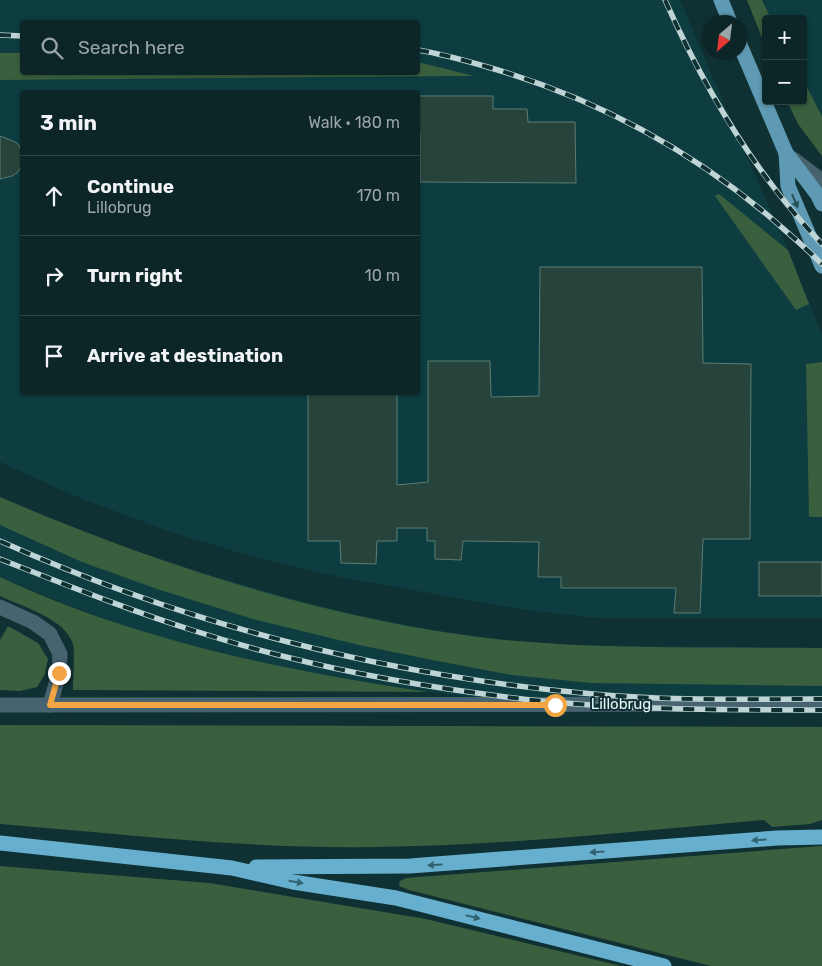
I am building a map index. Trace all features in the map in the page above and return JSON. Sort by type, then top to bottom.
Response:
[{"type":"highway","points":[[0,844],[232,868],[410,866],[815,837],[822,831]]},
{"type":"highway","points":[[232,868],[293,882],[396,898],[664,966]]},
{"type":"main road","points":[[721,0],[727,15]]},
{"type":"main road","points":[[746,60],[786,153],[818,194],[822,204]]},
{"type":"main road","points":[[786,153],[788,186],[822,266]]},
{"type":"street","points":[[786,153],[822,181]]},
{"type":"street","points":[[0,607],[33,622],[50,634],[60,654],[59,673],[50,705]]},
{"type":"street","name":"Lillobrug","points":[[0,705],[822,704]]},
{"type":"shaded area","points":[[0,0],[680,0],[702,52],[702,60],[705,60],[788,250],[822,335],[822,618],[597,618],[519,609],[340,577],[254,557],[171,532],[72,495],[0,462],[0,80],[471,76],[420,63],[420,20],[20,20],[20,53],[0,53]]},
{"type":"shaded area","points":[[762,0],[822,0],[822,116],[807,88],[807,15],[769,15]]},
{"type":"shaded area","points":[[0,497],[126,548],[202,573],[360,616],[433,630],[502,640],[570,645],[822,648],[822,714],[577,710],[428,692],[337,678],[280,667],[180,643],[130,628],[0,577]]},
{"type":"green space","points":[[747,0],[762,0],[769,15],[762,15],[762,38]]},
{"type":"green space","points":[[0,53],[20,53],[20,75],[420,75],[420,62],[474,76],[0,80]]},
{"type":"green space","points":[[807,88],[822,116],[822,156],[798,124],[789,105],[807,105]]},
{"type":"green space","points":[[719,194],[788,250],[809,304],[796,310],[715,196]]},
{"type":"green space","points":[[822,362],[822,517],[809,517],[806,364]]},
{"type":"green space","points":[[0,497],[121,546],[184,567],[311,605],[375,620],[504,640],[543,643],[663,647],[822,648],[822,686],[591,683],[511,675],[359,645],[253,619],[157,589],[82,562],[0,525]]},
{"type":"green space","points":[[0,577],[51,599],[103,618],[210,650],[318,674],[428,692],[73,690],[74,649],[69,635],[62,627],[42,614],[0,596]]},
{"type":"green space","points":[[8,626],[38,643],[48,659],[45,674],[37,687],[20,691],[0,690],[0,640]]},
{"type":"green space","points":[[0,725],[822,727],[822,820],[810,824],[772,827],[764,820],[520,841],[373,847],[279,846],[0,824]]},
{"type":"green space","points":[[822,846],[822,966],[711,966],[399,886],[400,881],[406,878]]},
{"type":"green space","points":[[0,866],[209,883],[426,919],[621,966],[0,966]]},
{"type":"building","points":[[420,96],[493,96],[493,109],[527,109],[528,122],[575,122],[576,183],[420,182]]},
{"type":"building","points":[[0,136],[18,144],[20,148],[20,168],[12,176],[0,179]]},
{"type":"building","points":[[540,267],[702,267],[703,363],[751,364],[750,539],[703,539],[700,613],[674,613],[676,588],[561,588],[561,577],[538,577],[539,542],[463,541],[461,560],[435,559],[435,541],[427,541],[427,528],[397,528],[397,541],[377,541],[376,564],[341,563],[340,541],[308,541],[308,395],[397,395],[397,485],[428,482],[428,361],[490,361],[491,397],[539,396]]},
{"type":"building","points":[[759,562],[822,562],[822,596],[759,596]]},
{"type":"railway","points":[[665,0],[697,66],[733,129],[774,189],[822,244]]},
{"type":"railway","points":[[0,35],[20,36]]},
{"type":"railway","points":[[420,50],[464,60],[529,80],[567,94],[639,128],[674,148],[740,193],[822,264]]},
{"type":"railway","points":[[0,541],[71,571],[143,598],[216,622],[365,660],[516,686],[593,694],[679,699],[822,699]]},
{"type":"railway","points":[[0,559],[121,606],[230,642],[301,661],[411,683],[526,699],[610,706],[822,710]]},
{"type":"route","points":[[59,673],[50,705],[555,705]]}]
